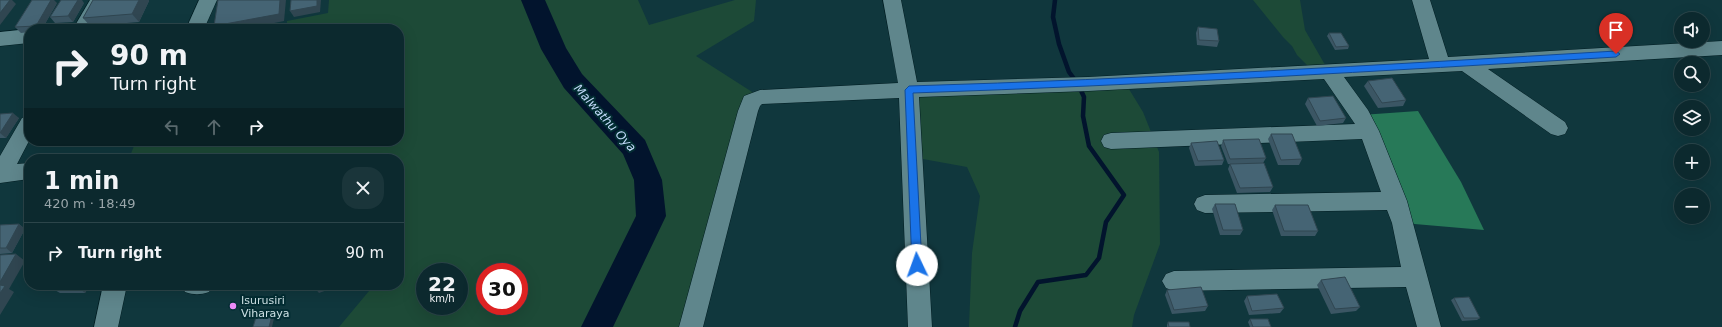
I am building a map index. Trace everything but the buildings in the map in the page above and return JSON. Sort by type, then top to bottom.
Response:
[{"type":"street","points":[[85,24],[99,0]]},
{"type":"street","points":[[197,24],[208,0]]},
{"type":"street","points":[[892,0],[909,90],[920,327]]},
{"type":"street","points":[[1421,0],[1440,64]]},
{"type":"street","points":[[0,39],[24,37]]},
{"type":"street","points":[[691,327],[751,101],[760,97],[1088,84],[1722,48]]},
{"type":"street","points":[[1465,63],[1558,128]]},
{"type":"street","points":[[1328,70],[1361,115],[1369,130],[1403,223],[1415,277],[1429,327]]},
{"type":"street","points":[[1111,141],[1369,130]]},
{"type":"street","points":[[0,174],[24,132]]},
{"type":"street","points":[[0,174],[24,172]]},
{"type":"street","points":[[1205,204],[1396,201]]},
{"type":"street","points":[[1174,281],[1415,277]]},
{"type":"street","points":[[106,327],[114,290]]},
{"type":"green space","points":[[329,0],[638,0],[649,25],[735,0],[756,0],[754,21],[696,56],[760,97],[690,327],[339,327],[370,290],[404,290],[404,154],[131,154],[134,146],[404,146],[404,24],[287,24],[287,21],[328,13]]},
{"type":"green space","points":[[1253,0],[1300,0],[1305,30],[1328,70],[1313,71],[1297,55],[1292,46]]},
{"type":"green space","points":[[1124,81],[1143,112],[1159,152],[1160,244],[1134,315],[1132,327],[969,327],[972,253],[980,196],[967,167],[912,157],[909,90]]},
{"type":"green space","points":[[1418,111],[1461,182],[1484,230],[1403,223],[1361,115]]},
{"type":"waterway","name":"Malwathu Oya","points":[[533,0],[554,49],[573,81],[635,148],[648,180],[651,216],[597,327]]},
{"type":"waterway","points":[[1015,327],[1020,311],[1038,282],[1086,275],[1099,258],[1106,222],[1124,195],[1089,146],[1083,116],[1084,97],[1078,84],[1069,72],[1059,44],[1053,17],[1055,0]]},
{"type":"place","name":"Isurusiri Viharaya","points":[[233,306]]},
{"type":"route","points":[[917,265],[909,90],[1022,85],[1088,84],[1616,54]]}]
